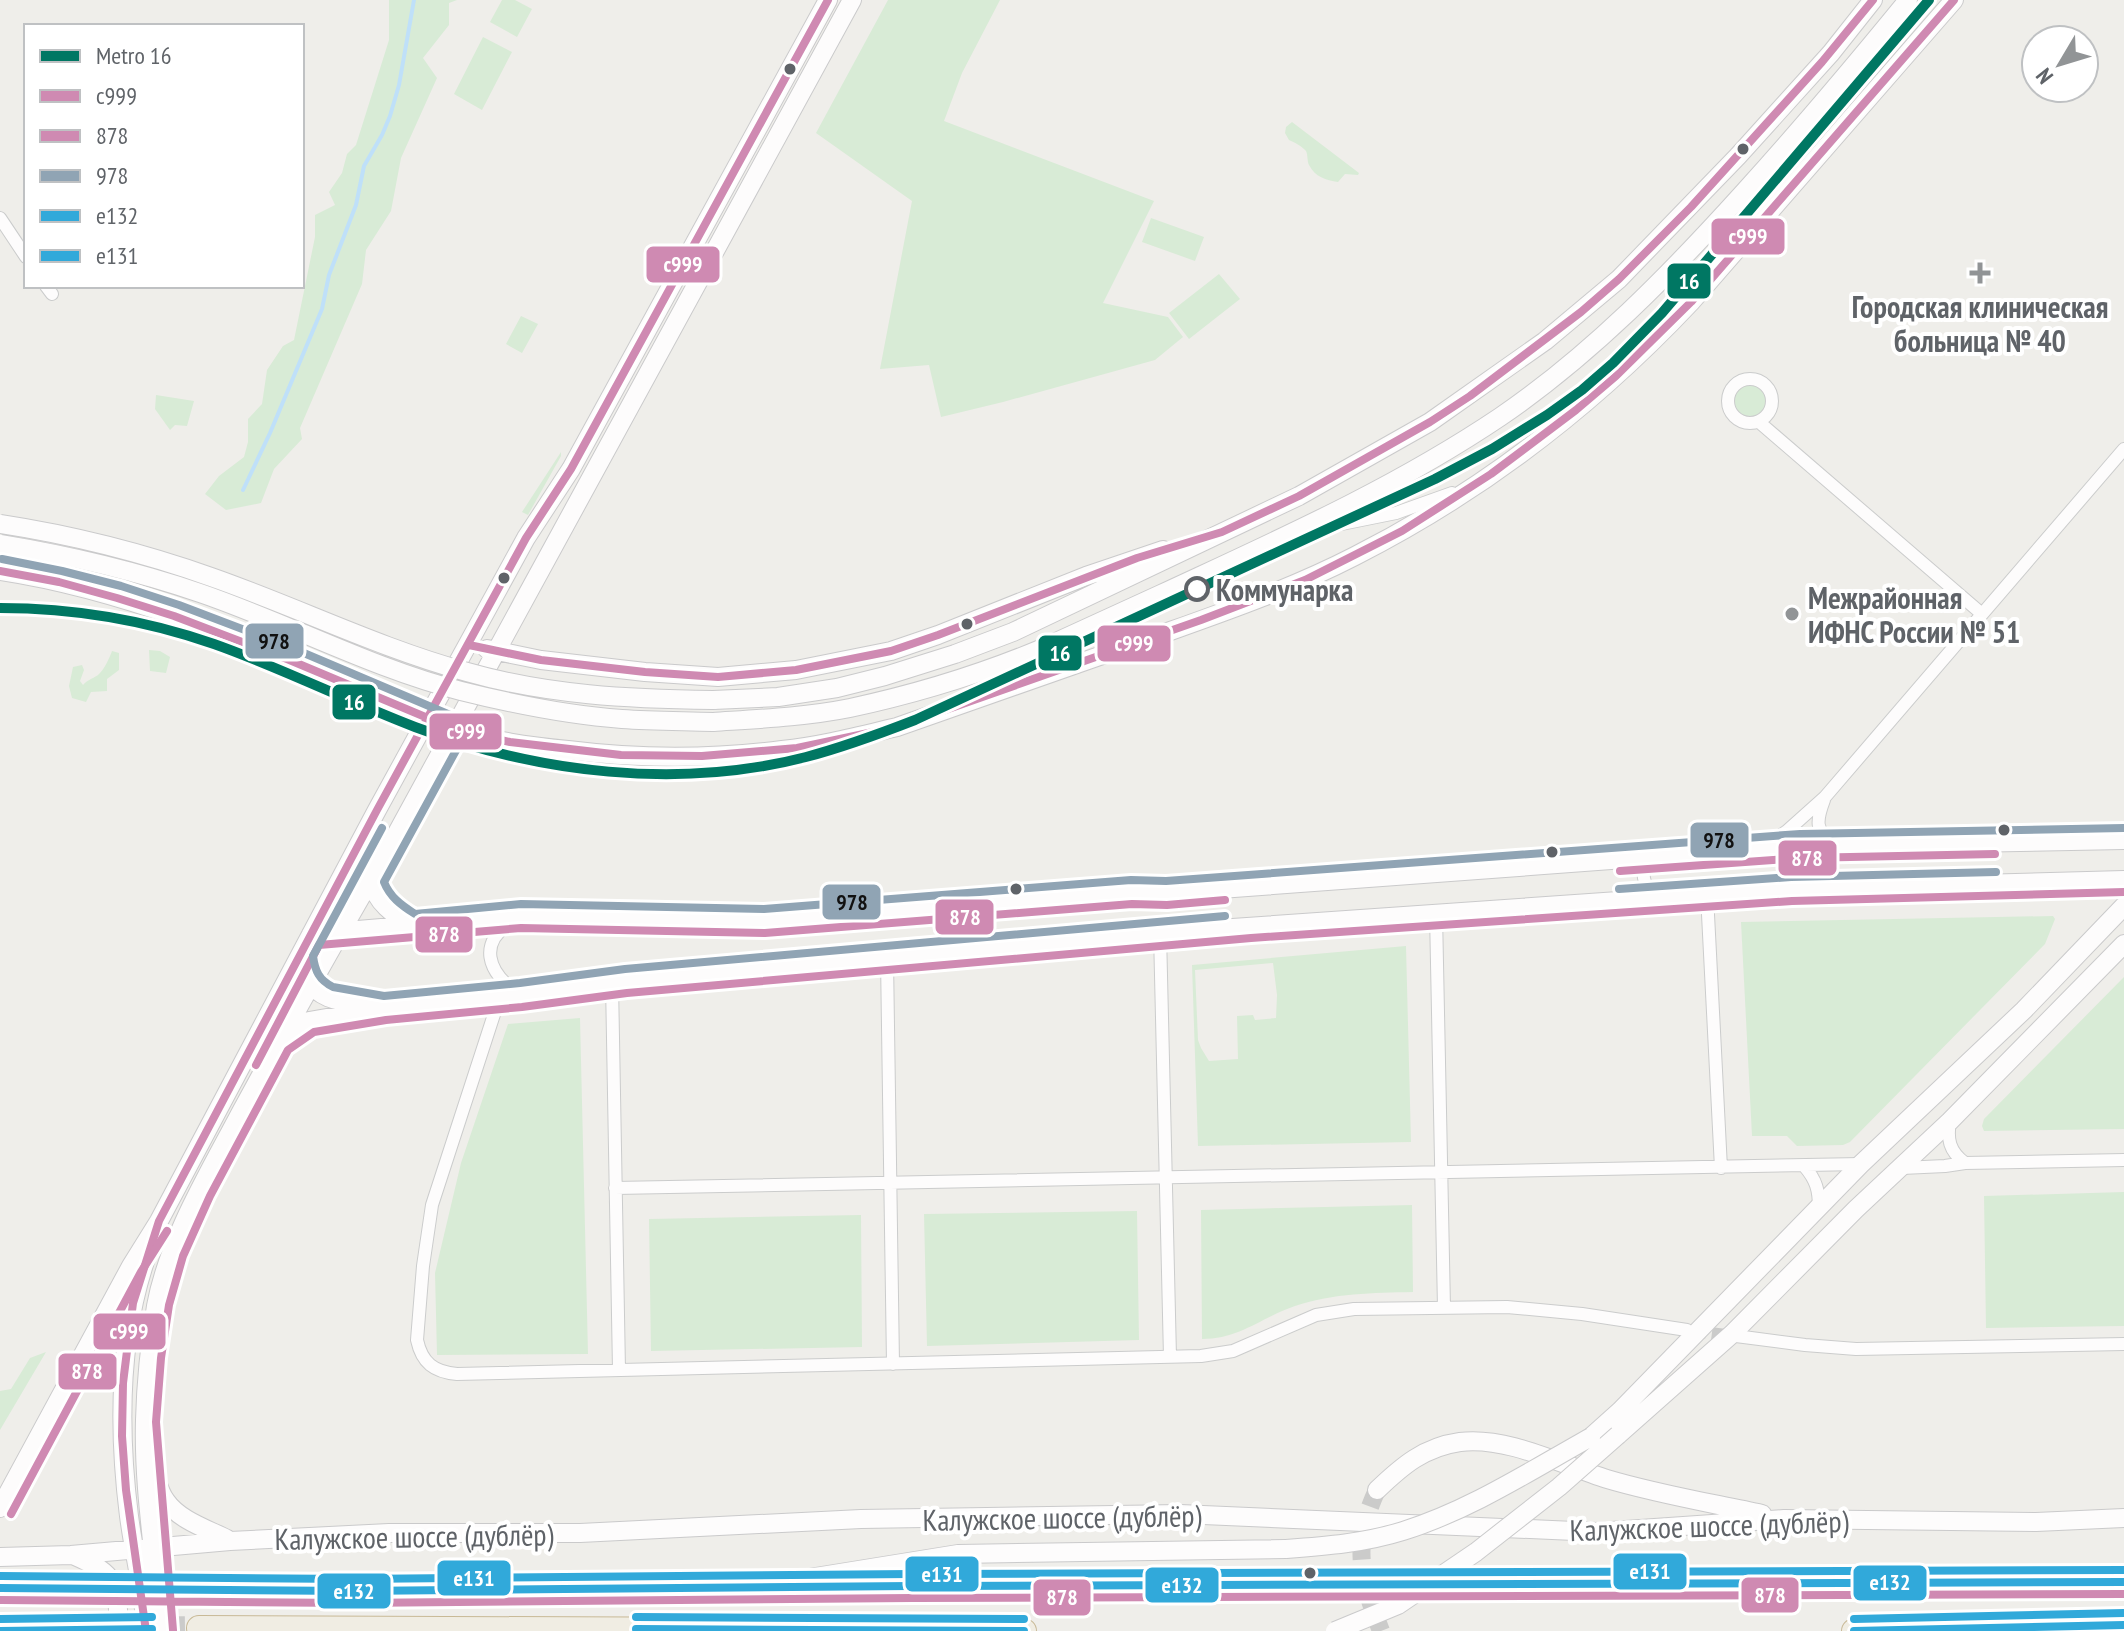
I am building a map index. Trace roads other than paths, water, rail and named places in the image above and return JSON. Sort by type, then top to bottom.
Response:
[{"type":"highway","points":[[200,1589],[353,1591],[2124,1582]]},
{"type":"highway","points":[[0,1588],[53,1587]]},
{"type":"highway","points":[[1854,1631],[2124,1625]]},
{"type":"highway","points":[[199,1628],[1024,1631]]},
{"type":"highway","points":[[0,1631],[53,1630]]},
{"type":"main road","points":[[0,1508],[131,1266],[159,1221],[526,538],[571,469],[828,0]]},
{"type":"main road","points":[[146,1631],[144,1548],[150,1514],[144,1422],[157,1302],[172,1252],[199,1191],[279,1042],[371,880],[852,0]]},
{"type":"main road","points":[[0,524],[46,531],[118,549],[211,577],[383,645],[468,673],[559,692],[625,699],[778,697],[837,688],[885,676],[1013,632],[1299,496],[1430,422],[1480,389],[1581,312],[1630,269],[1831,53],[1873,0]]},
{"type":"main road","points":[[0,544],[112,568],[200,593],[374,663],[459,691],[554,711],[713,722],[848,709],[923,689],[1040,649],[1292,534],[1367,496],[1464,440],[1537,389],[1648,293],[1718,221],[1827,99],[1908,0]]},
{"type":"main road","points":[[0,571],[119,599],[203,627],[454,729],[534,747],[618,756],[712,757],[785,750],[897,727],[1281,591],[1357,556],[1481,481],[1580,408],[1653,342],[1954,0]]},
{"type":"main road","points":[[469,645],[564,663],[689,675],[718,677],[796,670],[891,651],[1137,558],[1222,532]]},
{"type":"main road","points":[[311,934],[521,916],[764,921],[1760,849],[2124,840]]},
{"type":"main road","points":[[371,880],[381,902],[412,926]]},
{"type":"main road","points":[[279,1042],[309,1021],[384,1008],[612,983],[1160,933],[1791,889],[2124,880]]},
{"type":"main road","points":[[749,1587],[958,1554],[1286,1549],[1347,1544],[1402,1531],[1473,1503],[1591,1437],[1620,1411],[1861,1164],[2024,1010],[2124,906]]},
{"type":"main road","points":[[1335,1631],[1398,1605],[1476,1552],[1559,1487],[1732,1334],[1856,1209],[1950,1121],[2124,944]]},
{"type":"main road","points":[[301,953],[303,976],[329,999],[384,1008]]},
{"type":"main road","points":[[159,1221],[133,1305],[125,1361],[123,1452],[129,1517],[144,1548],[161,1631]]},
{"type":"main road","points":[[1377,1490],[1422,1452],[1460,1442],[1490,1442],[1610,1480],[1784,1519]]},
{"type":"main road","points":[[146,1446],[168,1504],[183,1516],[230,1541]]},
{"type":"main road","name":"Калужское шоссе (дублёр)","points":[[0,1557],[389,1533],[580,1533],[861,1519],[1180,1514],[1597,1532],[1784,1519],[2036,1522],[2124,1518]]},
{"type":"main road","points":[[71,1555],[98,1566],[109,1577],[118,1594],[119,1631]]},
{"type":"street","points":[[0,218],[24,254]]},
{"type":"street","points":[[1759,422],[1982,614]]},
{"type":"street","points":[[1760,849],[1787,831],[1825,797],[2124,449]]},
{"type":"street","points":[[1292,534],[1396,513],[1481,481]]},
{"type":"street","points":[[1825,797],[1818,827],[1822,836],[1833,845]]},
{"type":"street","points":[[1654,857],[1646,866],[1643,878],[1648,890],[1658,898]]},
{"type":"street","points":[[1707,895],[1721,1168]]},
{"type":"street","points":[[1436,914],[1444,1308]]},
{"type":"street","points":[[521,916],[504,926],[495,936],[490,950],[491,963],[498,976],[521,995]]},
{"type":"street","points":[[1160,933],[1170,1357]]},
{"type":"street","points":[[887,959],[893,1364]]},
{"type":"street","points":[[612,983],[619,1370]]},
{"type":"street","points":[[500,996],[432,1205],[423,1266],[417,1330],[419,1349],[429,1365],[447,1373],[1211,1356],[1233,1351],[1302,1320],[1341,1310],[1507,1307],[1687,1330]]},
{"type":"street","points":[[1950,1121],[1949,1142],[1954,1153],[1965,1163]]},
{"type":"street","points":[[1902,1168],[1965,1163],[2124,1160]]},
{"type":"street","points":[[615,1188],[1861,1164]]},
{"type":"street","points":[[1805,1167],[1818,1188],[1819,1208]]},
{"type":"street","points":[[1736,1336],[1856,1349],[2124,1344]]},
{"type":"waterway","points":[[243,490],[322,309],[329,275],[356,205],[364,166],[390,116],[399,85],[414,0]]},
{"type":"tunnel","points":[[1694,1331],[1735,1336]]},
{"type":"tunnel","points":[[1377,1490],[1364,1527],[1362,1560],[1368,1594],[1381,1631]]},
{"type":"tunnel","points":[[53,1587],[200,1589]]},
{"type":"tunnel","points":[[53,1630],[199,1628]]},
{"type":"metro line","name":"16","points":[[0,608],[55,610],[162,628],[265,663],[415,727],[510,756],[559,765],[609,772],[708,773],[757,767],[834,749],[915,720],[1435,479],[1547,415],[1613,363],[1662,313],[1929,0]]},
{"type":"place","name":"Городская клиническая больница № 40","points":[[1980,273]]},
{"type":"place","name":"Коммунарка","points":[[1197,589]]},
{"type":"place","name":"Межрайонная ИФНС России № 51","points":[[1792,614]]}]
